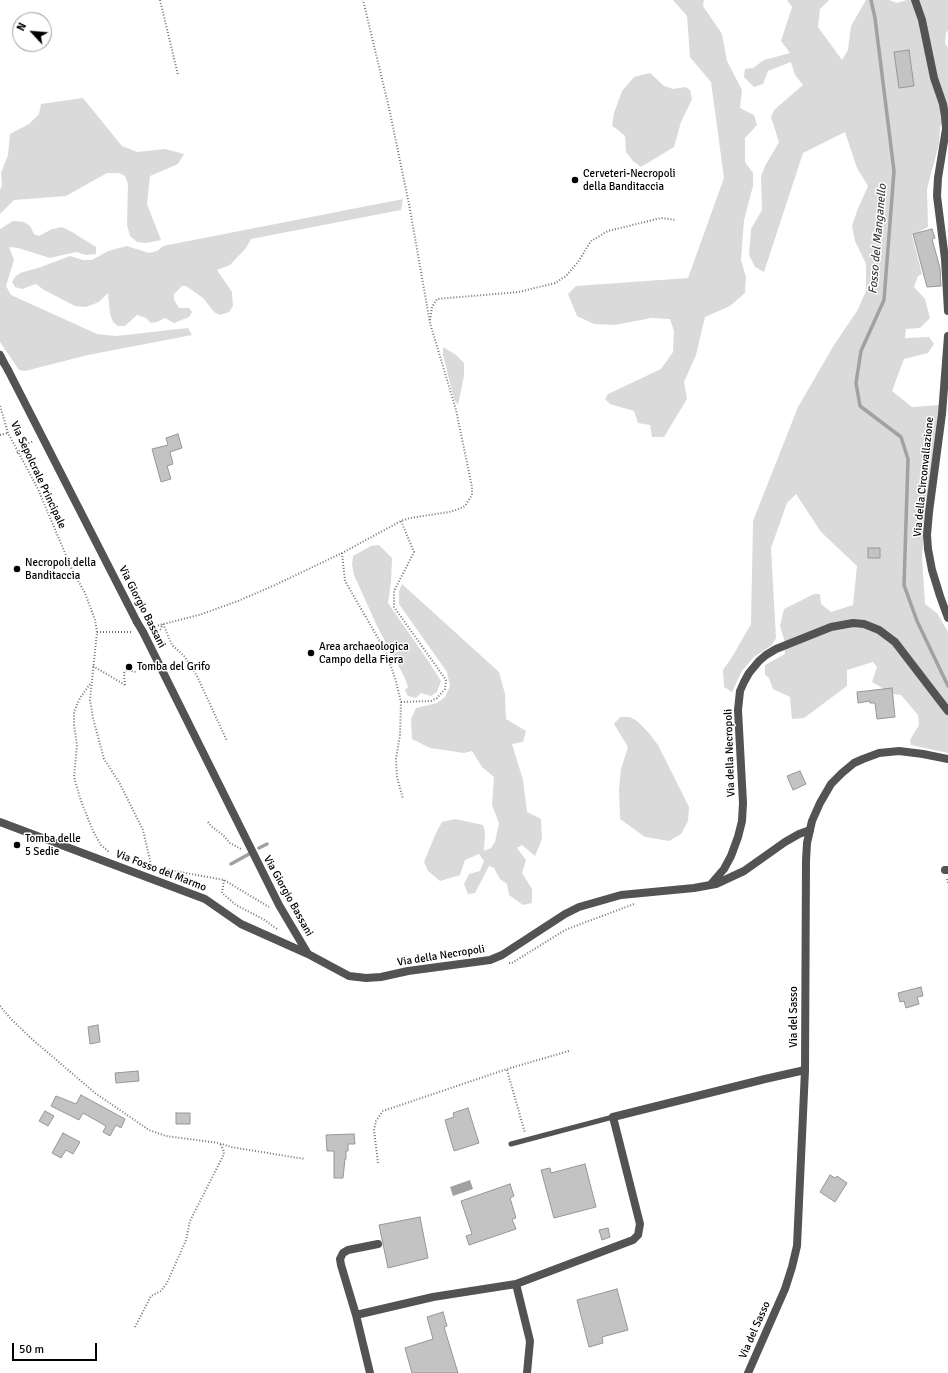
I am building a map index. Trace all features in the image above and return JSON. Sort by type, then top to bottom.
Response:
[{"type":"street","points":[[915,0],[922,20],[934,78],[943,104],[947,129],[938,178],[937,196],[945,259],[948,311]]},
{"type":"street","name":"Via della Circonvallazione","points":[[948,336],[942,414],[927,535],[932,570],[948,618]]},
{"type":"street","name":"Via Giorgio Bassani","points":[[0,354],[145,633],[283,912],[308,954]]},
{"type":"street","name":"Via della Necropoli","points":[[709,886],[717,878],[728,862],[740,830],[742,803],[738,710],[739,698],[746,678],[756,664],[766,655],[776,649],[831,626],[853,622],[864,624],[879,630],[895,642],[948,711]]},
{"type":"street","name":"Via del Sasso","points":[[748,1373],[783,1294],[796,1253],[799,1223],[805,1070],[806,861],[810,830],[817,807],[829,787],[842,773],[863,758],[883,752],[899,752],[927,754],[948,759]]},
{"type":"street","name":"Via Fosso del Marmo","points":[[0,822],[205,899],[241,924],[308,954]]},
{"type":"street","name":"Via della Necropoli","points":[[308,954],[348,976],[366,978],[490,960],[502,955],[565,914],[579,907],[621,895],[709,886],[738,874],[785,842],[810,830]]},
{"type":"street","points":[[356,1315],[427,1298],[516,1284],[630,1242],[638,1235],[640,1224],[613,1117],[805,1070]]},
{"type":"street","points":[[370,1373],[356,1315],[341,1265],[341,1256],[348,1250],[378,1244]]},
{"type":"street","points":[[516,1284],[530,1338],[527,1373]]},
{"type":"lane","points":[[511,1144],[613,1117]]},
{"type":"path","points":[[160,0],[178,75]]},
{"type":"path","points":[[145,633],[162,624],[202,614],[238,602],[275,586],[342,553],[401,521],[417,516],[449,512],[459,509],[465,506],[472,495],[472,487],[456,410],[430,323],[408,197],[389,108],[363,0]]},
{"type":"path","points":[[430,323],[432,307],[438,298],[519,292],[555,283],[566,276],[578,262],[591,241],[608,231],[661,218],[676,220]]},
{"type":"path","name":"Via Sepolcrale Principale","points":[[0,406],[8,433],[17,453],[38,489],[73,572],[85,592],[95,620],[97,632],[90,700],[93,718],[104,759],[119,782],[143,830],[151,866]]},
{"type":"path","points":[[0,435],[8,433]]},
{"type":"path","points":[[17,453],[35,440]]},
{"type":"path","points":[[401,521],[414,552],[394,592],[394,607],[446,680],[445,689],[437,698],[431,701],[401,702]]},
{"type":"path","points":[[342,553],[345,581],[386,652],[401,702],[400,735],[396,760],[403,799]]},
{"type":"path","points":[[145,633],[161,629],[162,624]]},
{"type":"path","points":[[162,624],[172,645],[185,657],[197,676],[227,741]]},
{"type":"path","points":[[97,632],[134,632]]},
{"type":"path","points":[[93,666],[125,685],[124,673],[127,670],[136,672]]},
{"type":"path","points":[[91,683],[80,698],[74,712],[77,745],[74,776],[81,801],[93,831],[101,845],[110,853]]},
{"type":"path","points":[[208,822],[230,843],[240,849],[250,847]]},
{"type":"path","points":[[136,864],[224,880],[267,907],[283,912]]},
{"type":"path","points":[[224,880],[222,893],[236,905],[263,919],[280,933]]},
{"type":"path","points":[[490,960],[512,963],[565,930],[635,904]]},
{"type":"path","points":[[0,1006],[33,1040],[95,1093],[149,1130],[166,1136],[219,1143],[231,1147],[305,1159]]},
{"type":"path","points":[[378,1163],[374,1130],[376,1121],[383,1111],[507,1069],[569,1051]]},
{"type":"path","points":[[507,1069],[526,1140]]},
{"type":"path","points":[[135,1327],[151,1296],[161,1291],[166,1283],[186,1240],[190,1221],[224,1154],[219,1143]]},
{"type":"shaded area","points":[[673,0],[704,0],[703,6],[722,34],[727,61],[742,90],[740,108],[754,115],[757,125],[745,138],[745,162],[753,173],[753,186],[744,220],[741,260],[746,277],[745,293],[730,306],[705,317],[696,355],[684,382],[687,399],[664,437],[652,437],[650,425],[638,423],[634,411],[610,404],[605,399],[608,394],[661,369],[673,352],[674,331],[670,319],[651,318],[615,325],[594,324],[577,316],[568,294],[576,286],[688,278],[724,178],[711,82],[690,57],[687,16]]},
{"type":"shaded area","points":[[787,0],[829,0],[820,9],[818,27],[842,60],[848,50],[851,26],[866,0],[889,0],[897,3],[907,0],[948,0],[948,30],[946,33],[945,43],[948,48],[948,108],[940,127],[939,144],[927,189],[928,227],[912,235],[922,274],[918,276],[914,287],[925,299],[930,318],[920,328],[906,329],[905,338],[929,337],[934,344],[928,353],[904,359],[892,391],[912,407],[940,405],[925,513],[922,556],[925,604],[937,613],[948,632],[948,753],[911,745],[910,740],[919,725],[918,715],[901,695],[892,694],[872,682],[877,667],[873,662],[847,670],[847,686],[804,718],[792,719],[790,697],[773,689],[769,678],[765,675],[765,665],[785,654],[784,639],[780,626],[784,609],[814,594],[820,594],[821,604],[831,612],[853,605],[857,566],[821,532],[796,494],[787,503],[771,548],[776,638],[772,645],[754,657],[742,671],[732,692],[724,687],[723,670],[751,624],[753,521],[798,407],[834,345],[857,311],[866,291],[866,264],[855,241],[852,226],[868,186],[857,168],[845,132],[803,153],[764,272],[755,267],[749,255],[751,229],[762,210],[761,176],[779,142],[771,117],[774,110],[803,85],[795,75],[791,62],[768,71],[763,84],[754,87],[744,77],[745,69],[753,68],[764,60],[790,53],[781,41],[792,7]]},
{"type":"shaded area","points":[[650,73],[664,86],[673,89],[685,87],[690,90],[692,99],[681,122],[674,147],[641,167],[633,161],[626,152],[625,136],[612,126],[614,113],[622,91],[634,77]]},
{"type":"shaded area","points":[[83,98],[122,146],[137,152],[165,149],[184,154],[178,164],[150,176],[147,204],[161,240],[146,243],[137,242],[130,236],[127,225],[128,184],[125,176],[119,173],[107,173],[66,196],[14,200],[0,214],[0,190],[2,185],[1,173],[8,155],[10,134],[29,124],[39,114],[41,104]]},
{"type":"shaded area","points":[[403,199],[401,210],[251,239],[246,248],[230,265],[217,270],[232,292],[233,306],[229,312],[220,315],[214,312],[203,298],[186,286],[182,286],[174,294],[174,300],[179,308],[189,308],[192,312],[189,317],[174,323],[165,318],[151,323],[146,318],[137,315],[125,326],[118,326],[113,322],[110,314],[108,293],[99,302],[86,307],[75,306],[44,290],[36,284],[22,289],[15,287],[12,282],[20,273],[70,256],[83,260],[92,260],[108,251],[127,246],[149,253],[157,251],[163,246]]},
{"type":"shaded area","points":[[13,221],[24,222],[30,226],[34,234],[39,236],[52,229],[62,227],[96,247],[96,254],[86,255],[76,252],[50,258],[18,248],[9,247],[14,260],[6,286],[11,295],[97,334],[116,336],[188,328],[192,335],[88,355],[25,371],[19,370],[0,342],[0,229]]},
{"type":"shaded area","points":[[443,347],[456,355],[464,363],[464,376],[458,405],[454,399],[443,355]]},
{"type":"shaded area","points":[[379,545],[392,558],[388,603],[441,681],[437,692],[431,696],[421,693],[416,698],[408,696],[405,690],[408,687],[404,676],[377,626],[354,575],[352,565],[353,556],[371,546]]},
{"type":"shaded area","points":[[402,584],[499,672],[505,694],[506,719],[526,731],[523,742],[512,744],[523,780],[527,812],[541,819],[542,839],[535,856],[522,845],[517,848],[526,860],[522,873],[532,889],[532,903],[523,905],[509,895],[507,884],[500,879],[494,868],[489,866],[475,893],[468,894],[464,884],[469,874],[480,871],[484,861],[479,854],[465,860],[460,875],[440,881],[428,871],[424,862],[442,822],[455,819],[483,825],[485,832],[484,851],[491,848],[495,842],[499,823],[492,805],[494,777],[482,767],[472,751],[464,753],[430,748],[412,739],[411,719],[416,708],[437,703],[445,697],[450,686],[447,672],[399,604],[399,591]]},
{"type":"shaded area","points":[[620,717],[630,717],[637,721],[649,733],[658,745],[689,807],[688,821],[681,834],[669,841],[645,837],[620,819],[619,789],[621,769],[628,747],[614,724]]},
{"type":"shaded area","points":[[470,1180],[473,1189],[453,1196],[450,1187]]},
{"type":"building","points":[[909,50],[914,86],[899,88],[894,52]]},
{"type":"building","points":[[932,229],[935,238],[932,239],[940,268],[941,286],[927,287],[913,234]]},
{"type":"building","points":[[178,434],[182,448],[170,452],[173,464],[167,466],[171,479],[161,482],[152,449],[168,445],[166,438]]},
{"type":"building","points":[[868,548],[880,548],[880,558],[868,558]]},
{"type":"building","points":[[892,688],[895,717],[877,719],[875,703],[870,703],[870,701],[858,703],[857,692]]},
{"type":"building","points":[[800,771],[806,784],[793,790],[787,776]]},
{"type":"building","points":[[921,987],[923,996],[917,997],[919,1004],[906,1008],[904,1001],[900,1002],[898,993]]},
{"type":"building","points":[[98,1025],[100,1042],[90,1044],[88,1027]]},
{"type":"building","points":[[138,1071],[139,1081],[116,1083],[115,1073]]},
{"type":"building","points":[[81,1095],[125,1119],[121,1128],[116,1125],[110,1136],[103,1132],[106,1126],[83,1113],[79,1120],[51,1106],[56,1096],[76,1104]]},
{"type":"building","points":[[468,1108],[479,1143],[454,1151],[445,1120],[454,1117],[453,1113]]},
{"type":"building","points":[[45,1111],[54,1116],[48,1126],[39,1121]]},
{"type":"building","points":[[176,1113],[190,1113],[190,1124],[176,1124]]},
{"type":"building","points":[[63,1133],[80,1142],[73,1154],[66,1150],[61,1158],[52,1153]]},
{"type":"building","points":[[354,1134],[355,1144],[348,1144],[348,1151],[346,1151],[343,1178],[334,1178],[334,1151],[327,1151],[326,1135]]},
{"type":"building","points":[[585,1164],[596,1207],[554,1218],[541,1170],[550,1168],[551,1173]]},
{"type":"building","points":[[830,1175],[835,1178],[837,1176],[847,1183],[835,1202],[820,1192]]},
{"type":"building","points":[[510,1184],[514,1196],[510,1198],[516,1218],[512,1219],[516,1229],[469,1245],[466,1236],[472,1234],[461,1201]]},
{"type":"building","points":[[420,1217],[428,1258],[388,1268],[379,1225]]},
{"type":"building","points":[[608,1228],[610,1237],[602,1240],[599,1230]]},
{"type":"building","points":[[617,1289],[628,1330],[602,1337],[603,1343],[589,1347],[577,1300]]},
{"type":"building","points":[[443,1312],[447,1326],[444,1327],[458,1373],[412,1373],[405,1348],[433,1339],[427,1317]]},
{"type":"waterway","name":"Fosso del Manganello","points":[[871,0],[875,18],[894,171],[884,300],[861,351],[856,383],[860,406],[901,437],[908,459],[904,585],[917,621],[948,686]]},
{"type":"waterway","points":[[259,848],[267,844]]},
{"type":"waterway","points":[[231,864],[249,854]]},
{"type":"place","name":"Cerveteri-Necropoli della Banditaccia","points":[[575,180]]},
{"type":"place","name":"Necropoli della Banditaccia","points":[[17,569]]},
{"type":"place","name":"Area archaeologica Campo della Fiera","points":[[311,653]]},
{"type":"place","name":"Tomba del Grifo","points":[[129,667]]},
{"type":"place","name":"Tomba delle 5 Sedie","points":[[17,845]]}]
